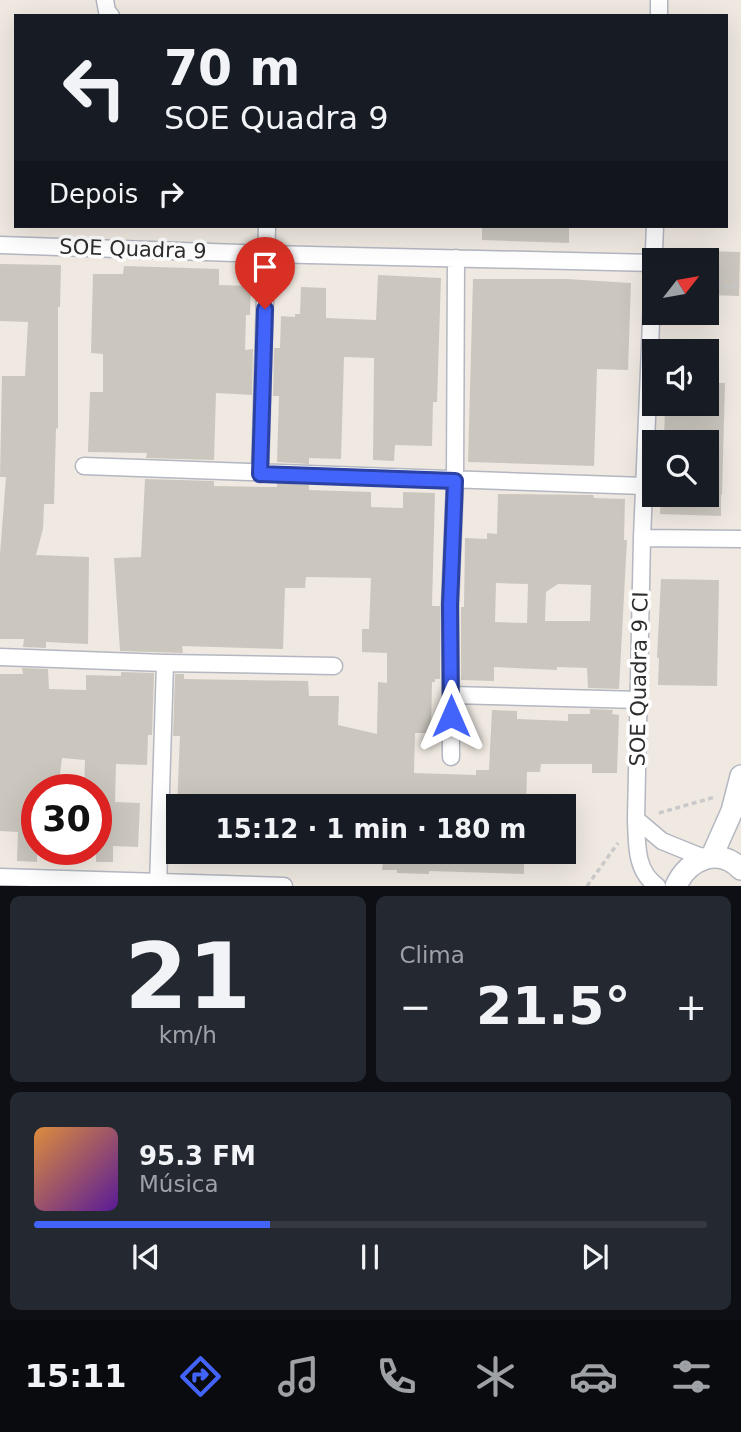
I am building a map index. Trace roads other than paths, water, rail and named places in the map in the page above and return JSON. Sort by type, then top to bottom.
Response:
[{"type":"street","points":[[260,474],[267,228]]},
{"type":"street","name":"SOE Quadra 9 CI","points":[[654,248],[655,228]]},
{"type":"street","name":"SOE Quadra 9","points":[[0,244],[642,264]]},
{"type":"street","points":[[451,757],[450,605],[455,481],[456,258]]},
{"type":"street","name":"SOE Quadra 9 CI","points":[[647,430],[651,326]]},
{"type":"street","points":[[85,466],[642,486]]},
{"type":"street","name":"SOE Quadra 9 CI","points":[[643,507],[636,819],[640,864],[647,878],[657,886]]},
{"type":"street","points":[[642,538],[741,539]]},
{"type":"street","points":[[0,657],[334,666]]},
{"type":"street","points":[[158,885],[165,663]]},
{"type":"street","points":[[451,695],[639,700]]},
{"type":"street","points":[[676,886],[679,878],[692,866],[708,857],[732,811],[741,776]]},
{"type":"street","points":[[636,819],[662,841],[708,857],[732,860],[741,869]]},
{"type":"street","points":[[0,877],[158,885],[285,886]]}]
